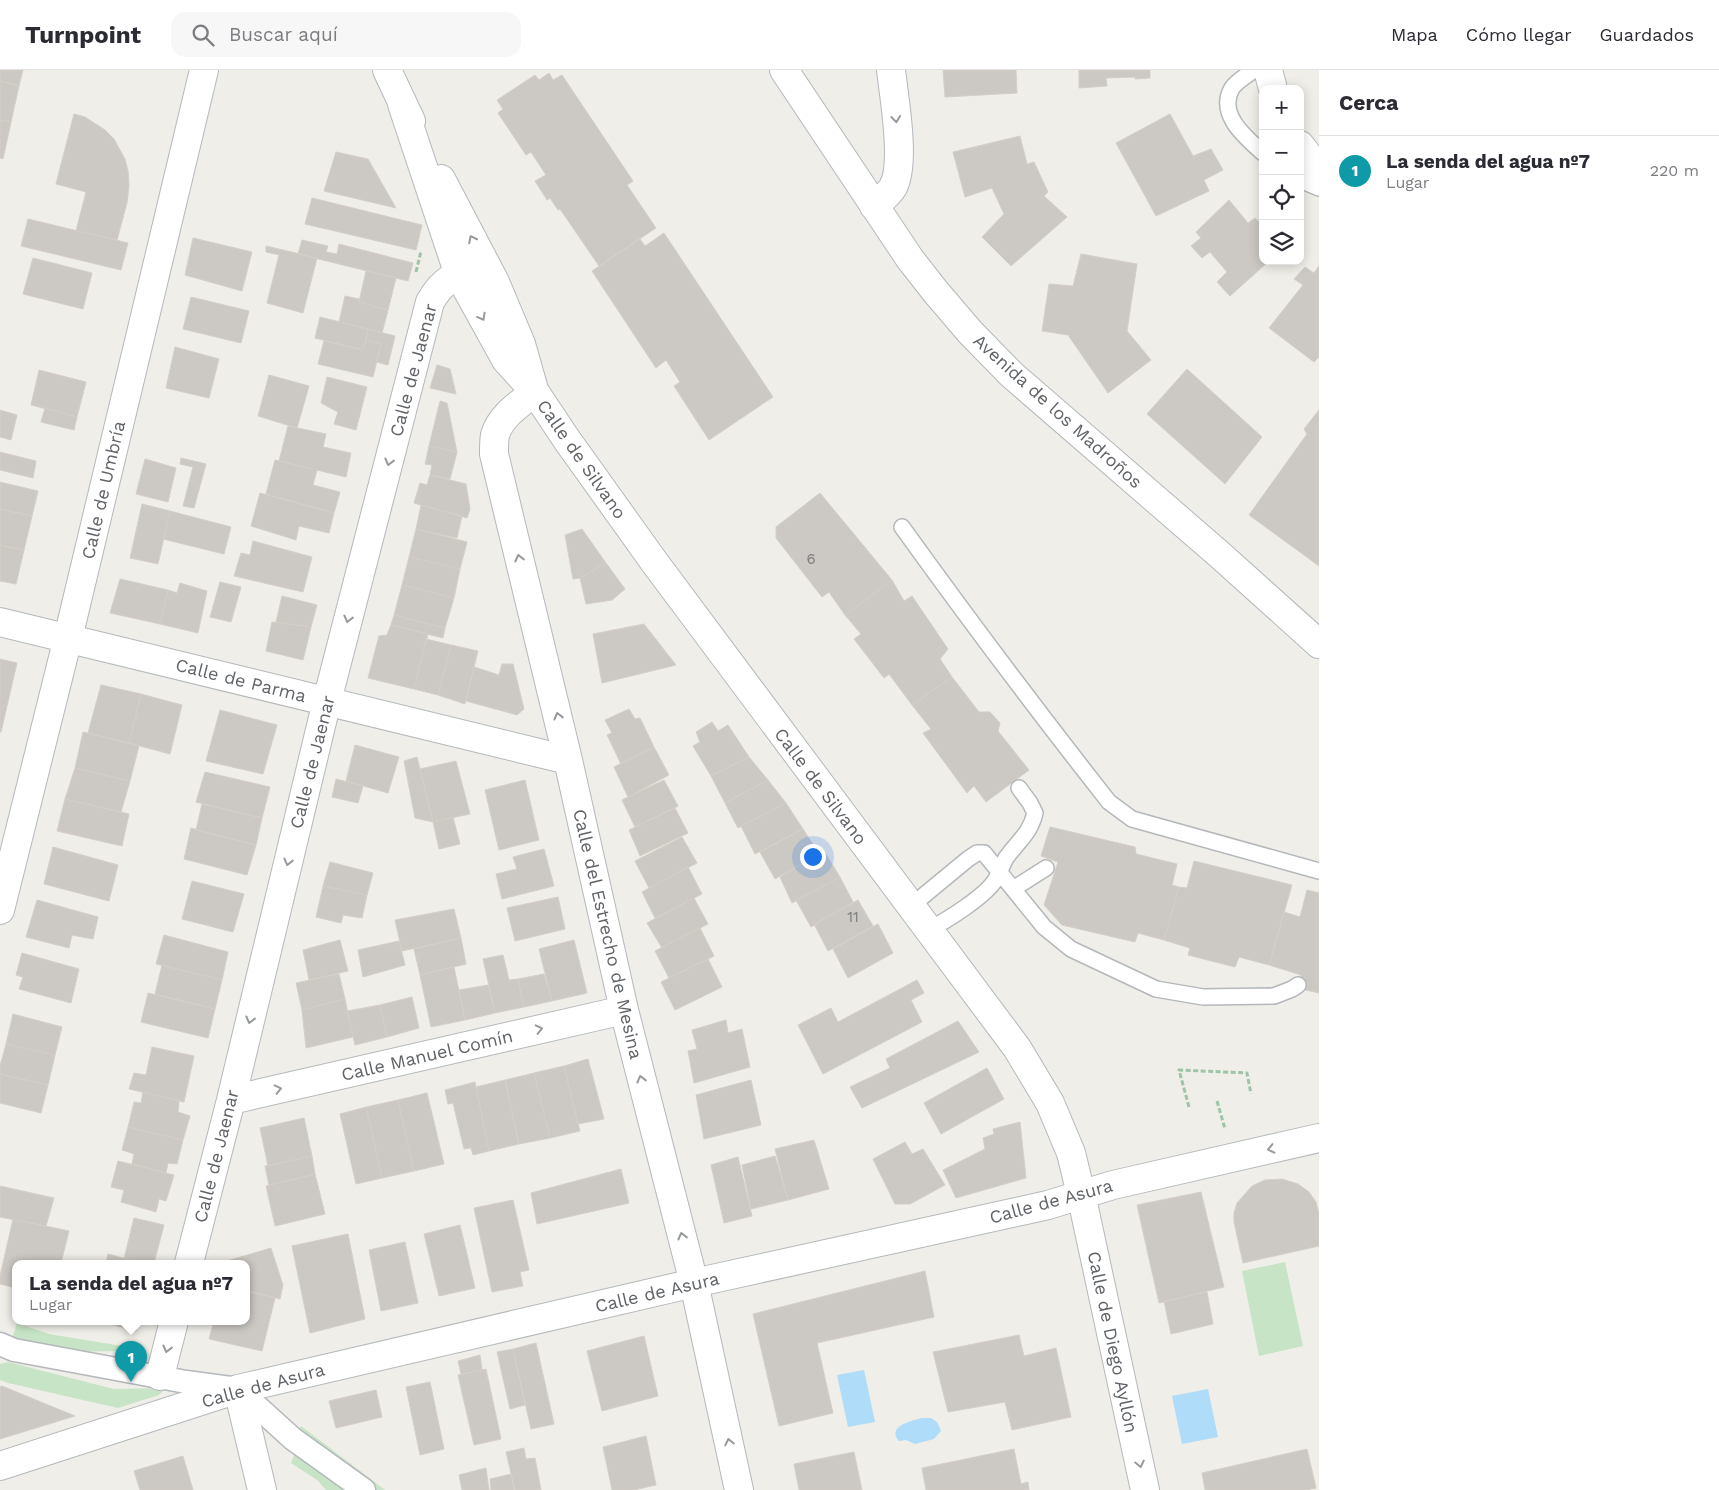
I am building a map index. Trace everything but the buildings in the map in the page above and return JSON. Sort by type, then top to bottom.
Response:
[{"type":"street","name":"Calle de Umbría","points":[[0,910],[68,638],[204,70]]},
{"type":"street","name":"Calle de Silvano","points":[[387,70],[402,104],[495,282],[522,344],[535,392]]},
{"type":"street","name":"Avenida de los Madroños","points":[[784,70],[874,206],[935,292],[970,332],[1011,374],[1220,555],[1319,644]]},
{"type":"street","points":[[874,206],[893,187],[898,171],[898,140],[891,70]]},
{"type":"street","points":[[1268,70],[1272,85]]},
{"type":"street","name":"Calle de Silvano","points":[[402,104],[459,274],[506,360],[535,392],[655,563],[1016,1048],[1050,1103],[1071,1153],[1081,1194]]},
{"type":"street","points":[[1304,150],[1319,170]]},
{"type":"street","points":[[459,274],[482,274],[495,282]]},
{"type":"street","name":"Calle de Jaenar","points":[[190,1260],[231,1100],[327,701],[430,302],[437,290],[446,281],[459,274]]},
{"type":"street","name":"Calle del Estrecho de Mesina","points":[[535,392],[509,413],[499,425],[495,436],[494,454],[568,760],[624,1010],[694,1283],[739,1490]]},
{"type":"street","name":"Calle de Parma","points":[[0,622],[568,760]]},
{"type":"street","name":"Calle Manuel Comín","points":[[231,1100],[624,1010]]},
{"type":"street","name":"Calle de Asura","points":[[0,1466],[238,1389],[694,1283],[1048,1205],[1113,1185],[1319,1138]]},
{"type":"street","name":"Calle de Diego Ayllón","points":[[1081,1194],[1145,1490]]},
{"type":"street","points":[[160,1376],[173,1325]]},
{"type":"street","points":[[5,1350],[238,1389],[293,1439],[364,1490]]},
{"type":"street","points":[[238,1389],[262,1490]]},
{"type":"lane","points":[[1254,70],[1232,87],[1228,102],[1228,114],[1259,149]]},
{"type":"lane","points":[[1304,182],[1319,188]]},
{"type":"lane","points":[[902,527],[973,626],[1044,719],[1109,802],[1121,813],[1132,819],[1172,832],[1319,871]]},
{"type":"lane","points":[[928,930],[946,921],[977,898],[995,880],[1007,857],[1022,840],[1032,824],[1035,813],[1019,788]]},
{"type":"lane","points":[[911,906],[977,853],[984,853],[1044,927],[1071,949],[1156,989],[1203,996],[1274,996],[1292,989],[1298,984]]},
{"type":"lane","points":[[1013,889],[1046,868]]},
{"type":"path","points":[[415,276],[422,248]]},
{"type":"path","points":[[1189,1107],[1180,1070],[1247,1073],[1251,1094]]},
{"type":"path","points":[[1217,1101],[1225,1129]]},
{"type":"green space","points":[[1285,1262],[1303,1346],[1259,1356],[1242,1271]]},
{"type":"green space","points":[[16,1325],[23,1325],[49,1334],[122,1346],[121,1351],[53,1352],[12,1339]]},
{"type":"green space","points":[[8,1362],[114,1389],[166,1388],[159,1395],[118,1408],[0,1380],[0,1364]]},
{"type":"green space","points":[[301,1426],[385,1490],[376,1490],[297,1433]]},
{"type":"green space","points":[[296,1451],[346,1490],[326,1490],[317,1480],[291,1463]]},
{"type":"water","points":[[864,1370],[875,1422],[848,1427],[837,1375]]},
{"type":"water","points":[[1208,1389],[1218,1437],[1182,1444],[1172,1396]]},
{"type":"water","points":[[922,1418],[931,1418],[937,1422],[941,1431],[934,1439],[915,1444],[906,1440],[899,1441],[896,1436],[898,1428]]},
{"type":"place","name":"La senda del agua nº7","points":[[131,1382]]}]
